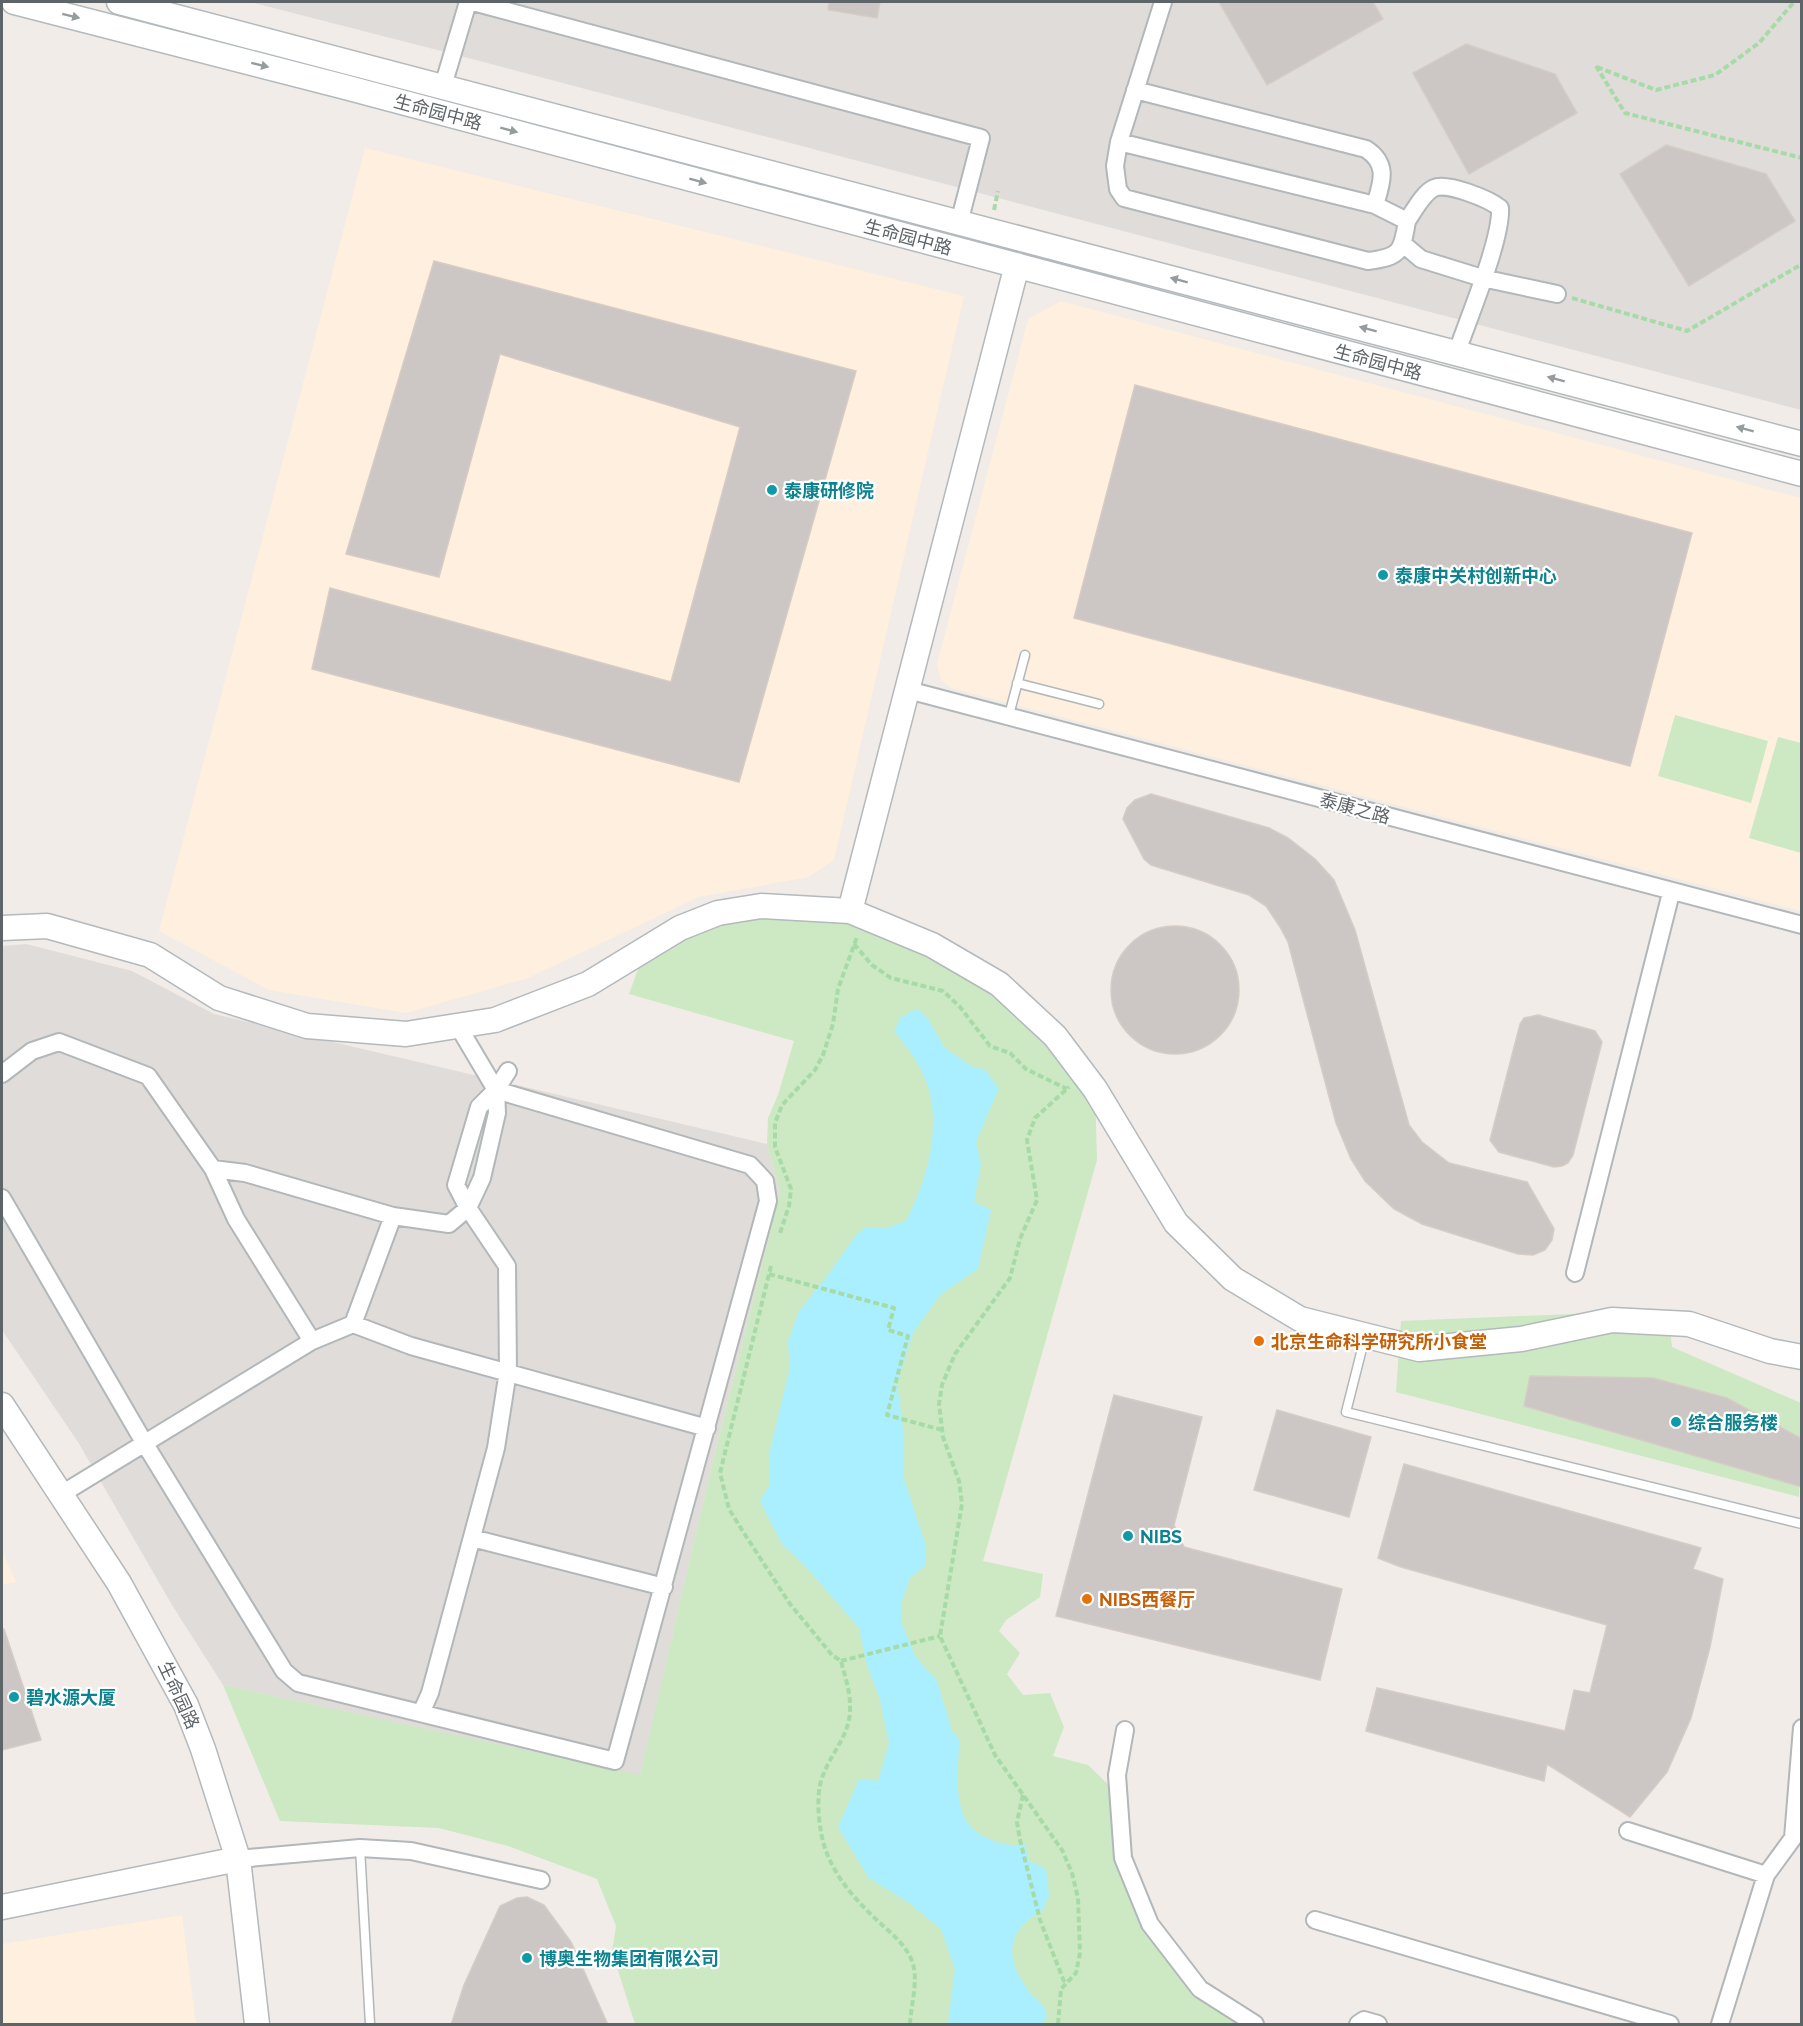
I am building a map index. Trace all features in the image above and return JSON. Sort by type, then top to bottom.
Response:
[{"type":"street","name":"生命园中路","points":[[14,2],[1802,474]]},
{"type":"street","name":"生命园中路","points":[[119,2],[1802,444]]},
{"type":"street","points":[[443,86],[471,2],[981,138],[959,223]]},
{"type":"street","points":[[1163,2],[1119,142],[1115,166],[1118,189],[1124,198],[1368,261],[1397,254],[1403,244],[1407,221],[1432,189],[1442,186],[1490,200],[1500,208],[1501,218],[1457,352]]},
{"type":"street","points":[[1135,90],[1366,149],[1382,164],[1384,174],[1375,205]]},
{"type":"street","points":[[1119,142],[1375,205],[1407,221]]},
{"type":"street","points":[[1403,244],[1421,259],[1482,279],[1557,294]]},
{"type":"street","points":[[859,914],[908,690],[1017,265]]},
{"type":"street","name":"泰康之路","points":[[908,690],[1009,715],[1671,893],[1802,925]]},
{"type":"street","points":[[1575,1273],[1671,893]]},
{"type":"street","points":[[2,928],[47,926],[150,955],[219,998],[307,1026],[406,1034],[495,1020],[588,984],[680,928],[718,913],[761,906],[859,914],[932,945],[999,984],[1055,1036],[1076,1082],[1176,1223],[1233,1279],[1300,1319],[1419,1349],[1521,1339],[1612,1320],[1689,1324],[1770,1351],[1802,1358]]},
{"type":"street","points":[[2,1198],[145,1444],[284,1671],[298,1683],[615,1761],[768,1201],[765,1181],[750,1165],[496,1090],[458,1026]]},
{"type":"street","points":[[2,1074],[32,1051],[59,1042],[148,1076],[213,1169],[236,1219],[312,1341]]},
{"type":"street","points":[[421,1713],[430,1693],[496,1448],[508,1371],[507,1266],[468,1208],[456,1185],[479,1107],[496,1090],[508,1071]]},
{"type":"street","points":[[213,1169],[245,1173],[393,1216],[450,1224],[468,1208]]},
{"type":"street","points":[[352,1324],[393,1216]]},
{"type":"street","points":[[60,1495],[312,1341],[352,1324],[411,1346],[508,1371],[707,1428]]},
{"type":"street","name":"生命园路","points":[[2,1405],[124,1592],[181,1696],[203,1749],[238,1859],[257,2025]]},
{"type":"street","points":[[472,1538],[664,1587]]},
{"type":"street","points":[[1720,2025],[1766,1875],[1793,1838],[1802,1728]]},
{"type":"street","points":[[1125,1730],[1117,1775],[1123,1858],[1150,1924],[1200,1989],[1255,2025]]},
{"type":"street","points":[[1628,1831],[1766,1875]]},
{"type":"street","points":[[2,1906],[238,1859],[360,1848],[411,1851],[541,1880]]},
{"type":"street","points":[[1315,1920],[1670,2025]]},
{"type":"street","points":[[1358,2025],[1364,2020],[1378,2025]]},
{"type":"lane","points":[[1009,715],[1025,655]]},
{"type":"lane","points":[[1017,683],[1099,704]]},
{"type":"lane","points":[[1366,1335],[1346,1412],[1802,1524]]},
{"type":"lane","points":[[360,1848],[370,2025]]},
{"type":"path","points":[[1794,2],[1759,43],[1715,75],[1656,90],[1596,66],[1625,113],[1802,158]]},
{"type":"path","points":[[1557,294],[1687,331],[1802,264]]},
{"type":"path","points":[[779,1234],[789,1206],[791,1189],[775,1147],[775,1123],[782,1105],[815,1070],[824,1054],[833,1024],[838,989],[854,944],[859,914]]},
{"type":"path","points":[[854,944],[872,964],[891,978],[942,991],[960,1007],[990,1046],[1010,1053],[1026,1069],[1076,1082]]},
{"type":"path","points":[[1058,2025],[1061,1989],[1076,1972],[1080,1953],[1078,1898],[1072,1873],[1062,1850],[995,1755],[940,1636],[962,1504],[959,1480],[942,1430],[939,1404],[942,1385],[955,1354],[1010,1278],[1020,1239],[1037,1200],[1027,1140],[1035,1118],[1076,1082]]},
{"type":"path","points":[[771,1264],[720,1473],[729,1509],[790,1604],[832,1656],[841,1661],[849,1691],[850,1712],[846,1730],[823,1774],[819,1790],[821,1833],[829,1860],[842,1882],[858,1902],[902,1943],[912,1962],[915,1982],[910,2025]]},
{"type":"path","points":[[769,1274],[894,1308],[888,1330],[908,1336],[887,1415],[942,1430]]},
{"type":"path","points":[[841,1661],[940,1636]]},
{"type":"path","points":[[1023,1794],[1017,1822],[1020,1840],[1040,1920],[1065,1984]]},
{"type":"shaded area","points":[[250,2],[1801,2],[1801,410],[453,54]]},
{"type":"shaded area","name":"泰康研修院","points":[[365,148],[964,296],[834,860],[809,877],[699,897],[528,978],[406,1013],[269,990],[159,931]]},
{"type":"shaded area","name":"泰康中关村创新中心","points":[[1061,301],[1801,498],[1801,911],[951,688],[941,680],[937,664],[1028,319]]},
{"type":"shaded area","points":[[26,944],[132,971],[214,1014],[767,1144],[780,1192],[712,1465],[640,1776],[223,1685],[172,1605],[78,1442],[2,1330],[2,946]]},
{"type":"shaded area","points":[[2,1550],[16,1582],[2,1585]]},
{"type":"shaded area","points":[[182,1915],[196,2024],[2,2024],[2,1944]]},
{"type":"green space","points":[[1675,715],[1768,741],[1751,803],[1658,776]]},
{"type":"green space","points":[[1778,737],[1801,743],[1801,853],[1749,838]]},
{"type":"green space","points":[[850,911],[999,984],[1095,1089],[1097,1160],[983,1561],[1043,1574],[1040,1597],[1006,1620],[999,1631],[1020,1653],[1007,1674],[1023,1695],[1050,1693],[1064,1727],[1053,1756],[1088,1765],[1119,1795],[1123,1858],[1150,1924],[1200,1989],[1255,2024],[635,2024],[612,1952],[616,1926],[597,1879],[508,1846],[439,1828],[280,1821],[223,1685],[640,1775],[712,1465],[780,1192],[767,1144],[768,1118],[778,1095],[794,1041],[629,994],[640,964],[718,913]]},
{"type":"green space","points":[[1668,1310],[1672,1347],[1801,1403],[1799,1497],[1396,1392],[1401,1321]]},
{"type":"water","points":[[917,1009],[928,1019],[945,1048],[971,1066],[985,1070],[999,1088],[976,1142],[981,1164],[974,1202],[991,1210],[978,1269],[941,1294],[913,1333],[897,1384],[903,1429],[903,1476],[925,1543],[926,1565],[910,1578],[902,1601],[901,1622],[915,1656],[937,1681],[952,1731],[959,1739],[959,1794],[966,1819],[974,1829],[991,1840],[1005,1844],[1025,1844],[1029,1861],[1046,1869],[1049,1895],[1043,1910],[1031,1918],[1016,1936],[1012,1955],[1020,1978],[1042,2004],[1047,2016],[1042,2024],[948,2024],[955,1969],[941,1929],[909,1903],[869,1878],[838,1827],[859,1779],[878,1781],[889,1743],[880,1699],[867,1665],[859,1628],[807,1568],[782,1544],[760,1501],[769,1486],[769,1454],[790,1368],[788,1342],[799,1311],[856,1235],[864,1228],[889,1227],[906,1221],[928,1164],[933,1134],[930,1094],[918,1065],[894,1031],[901,1017]]},
{"type":"building","points":[[829,2],[880,2],[877,18],[828,10]]},
{"type":"building","points":[[1219,2],[1373,2],[1383,19],[1267,85]]},
{"type":"building","points":[[1466,44],[1555,74],[1577,113],[1469,174],[1413,73]]},
{"type":"building","points":[[1666,145],[1766,174],[1795,221],[1689,286],[1620,174]]},
{"type":"building","name":"泰康研修院","points":[[434,261],[856,371],[739,782],[312,669],[330,588],[671,682],[740,427],[500,354],[439,577],[346,554]]},
{"type":"building","name":"泰康中关村创新中心","points":[[1135,385],[1692,533],[1630,766],[1074,618]]},
{"type":"building","points":[[1151,794],[1269,828],[1288,838],[1315,859],[1334,880],[1355,930],[1409,1125],[1422,1142],[1449,1163],[1527,1182],[1554,1229],[1552,1240],[1545,1250],[1533,1255],[1518,1254],[1422,1224],[1394,1209],[1365,1181],[1351,1159],[1336,1123],[1288,942],[1280,927],[1266,906],[1249,895],[1151,865],[1144,859],[1123,819],[1127,808],[1135,800]]},
{"type":"building","points":[[1175,926],[1199,931],[1220,945],[1234,966],[1239,990],[1234,1014],[1220,1035],[1199,1049],[1175,1054],[1151,1049],[1130,1035],[1116,1014],[1111,990],[1116,966],[1130,945],[1151,931]]},
{"type":"building","points":[[1538,1015],[1595,1031],[1602,1042],[1573,1155],[1568,1163],[1562,1166],[1554,1167],[1499,1152],[1490,1140],[1520,1024],[1524,1018]]},
{"type":"building","name":"综合服务楼","points":[[1530,1376],[1653,1378],[1727,1398],[1802,1439],[1802,1487],[1524,1406]]},
{"type":"building","name":"NIBS","points":[[1114,1395],[1202,1417],[1174,1525],[1184,1547],[1342,1589],[1320,1680],[1056,1616]]},
{"type":"building","points":[[1277,1410],[1371,1437],[1349,1517],[1254,1490]]},
{"type":"building","points":[[1404,1464],[1701,1548],[1693,1569],[1723,1579],[1710,1647],[1691,1718],[1667,1772],[1630,1817],[1547,1764],[1544,1781],[1366,1731],[1377,1688],[1565,1731],[1574,1690],[1590,1693],[1607,1625],[1401,1567],[1378,1558]]},
{"type":"building","name":"碧水源大厦","points":[[2,1629],[4,1629],[41,1740],[2,1750]]},
{"type":"building","name":"博奥生物集团有限公司","points":[[527,1897],[544,1905],[571,1942],[608,2025],[451,2025],[464,1985],[500,1906],[517,1898]]},
{"type":"place","name":"泰康研修院","points":[[772,490]]},
{"type":"place","name":"泰康中关村创新中心","points":[[1383,575]]},
{"type":"place","name":"北京生命科学研究所小食堂","points":[[1259,1341]]},
{"type":"place","name":"综合服务楼","points":[[1676,1422]]},
{"type":"place","name":"NIBS","points":[[1128,1536]]},
{"type":"place","name":"NIBS西餐厅","points":[[1087,1599]]},
{"type":"place","name":"碧水源大厦","points":[[14,1697]]},
{"type":"place","name":"博奥生物集团有限公司","points":[[527,1958]]}]
